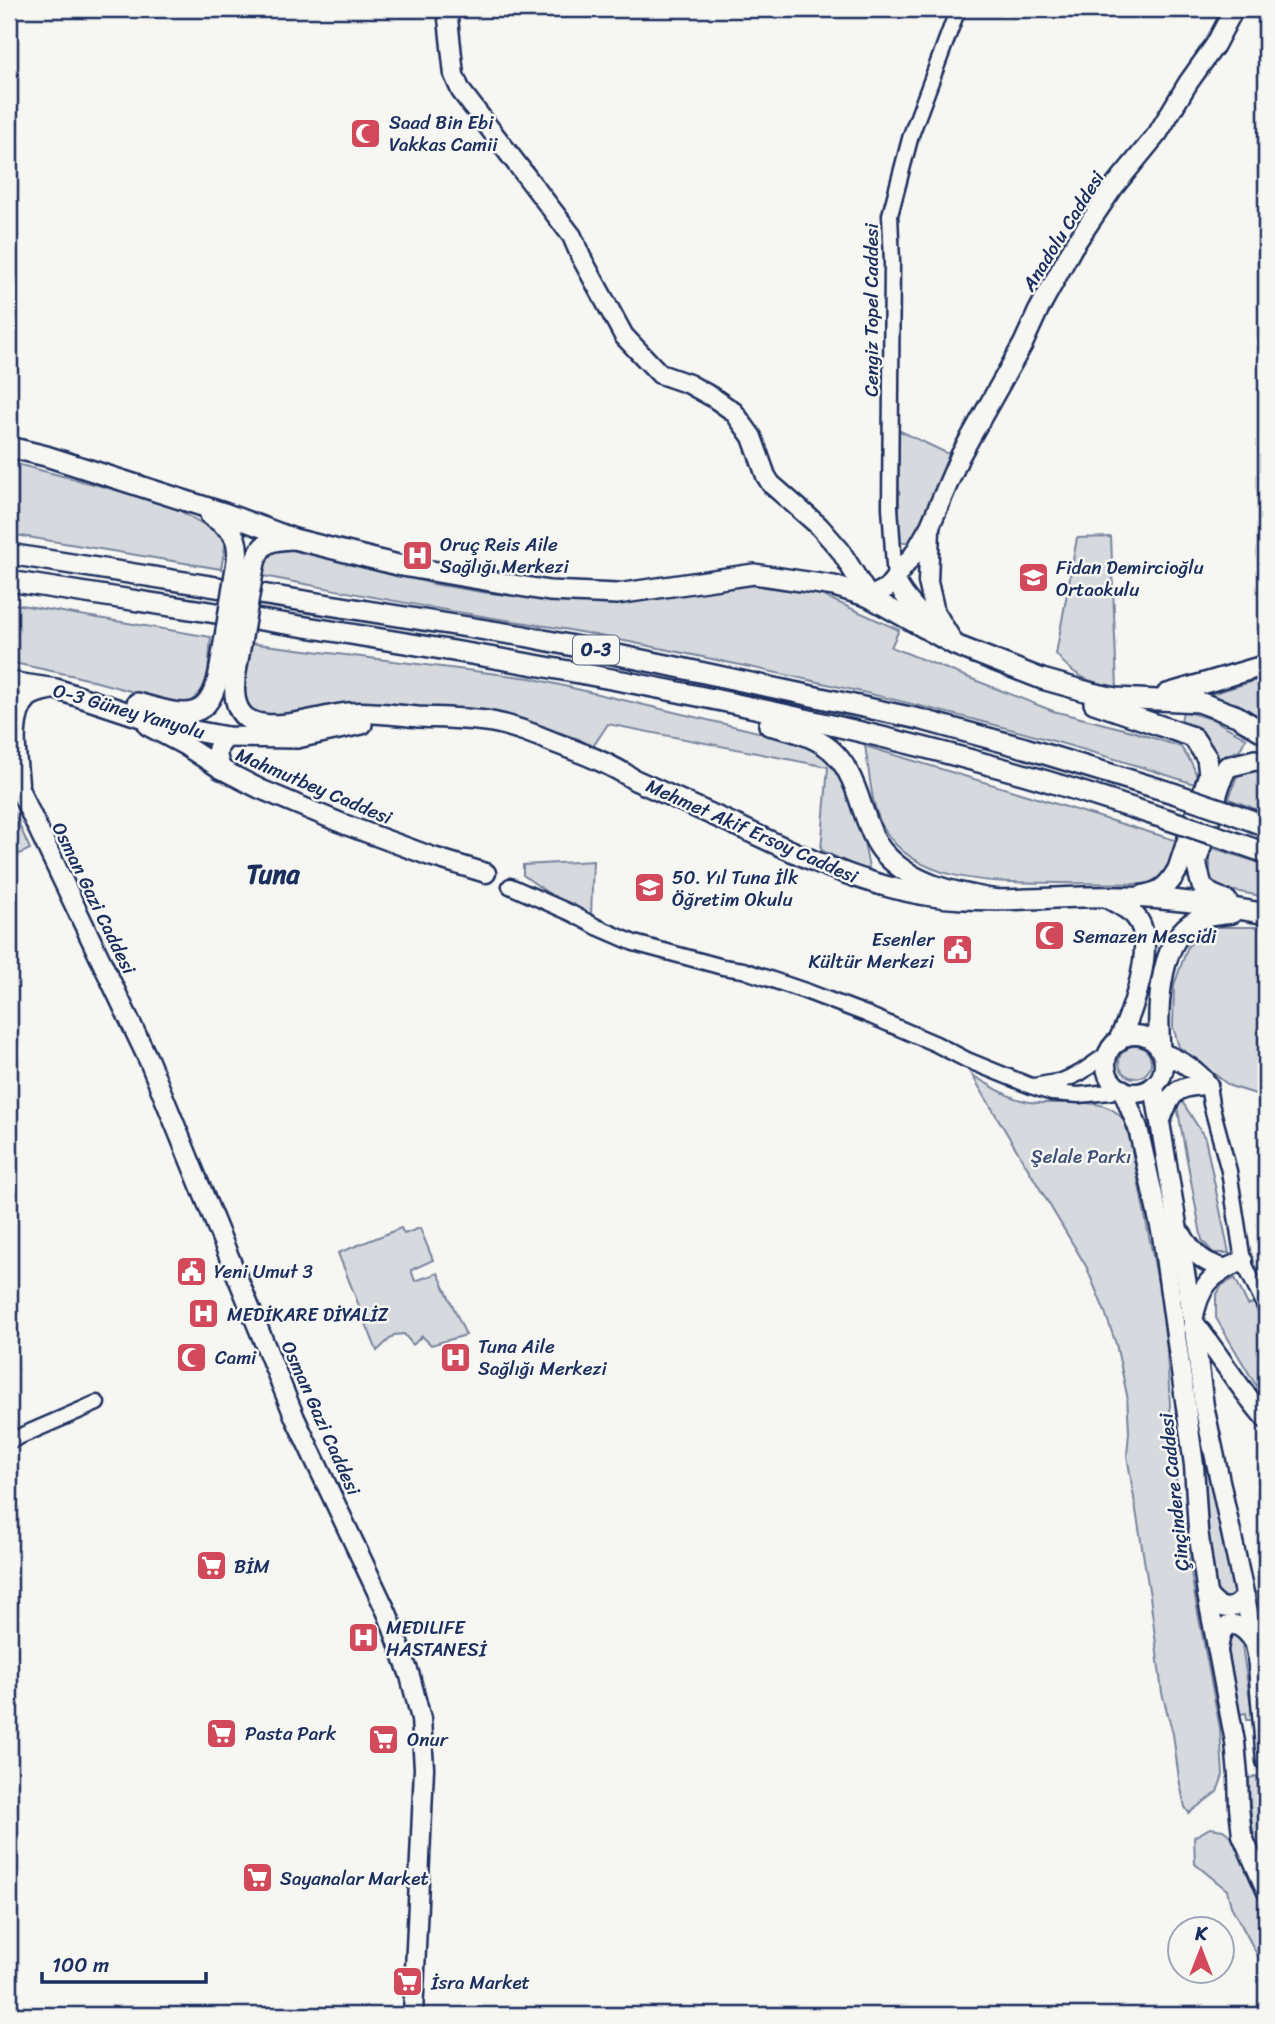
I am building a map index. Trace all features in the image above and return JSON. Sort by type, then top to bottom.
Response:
[{"type":"main road","points":[[447,9],[454,75],[461,91],[572,236],[624,336],[660,374],[690,384],[734,412],[752,438],[771,484],[819,526],[840,550],[869,597]]},
{"type":"main road","name":"Anadolu Caddesi","points":[[895,580],[930,526],[960,456],[1023,344],[1073,247],[1113,188],[1158,133],[1215,45],[1234,9]]},
{"type":"main road","points":[[9,447],[46,456],[294,539],[402,566],[549,591],[617,594],[754,574],[835,586],[869,597],[955,645],[1042,679],[1116,698],[1199,702],[1237,716],[1266,734]]},
{"type":"main road","points":[[57,689],[111,695],[179,713],[200,710],[210,702],[228,670],[245,564],[232,531],[212,516],[181,500]]},
{"type":"main road","points":[[930,526],[930,592],[935,612],[955,645]]},
{"type":"main road","points":[[245,564],[262,547],[278,540],[294,539]]},
{"type":"main road","name":"O-3","points":[[9,554],[524,636],[919,719],[1173,793],[1266,826]]},
{"type":"main road","points":[[835,586],[848,565]]},
{"type":"main road","name":"O-3","points":[[9,580],[460,652],[836,726],[1001,768],[1266,853]]},
{"type":"main road","points":[[869,597],[887,588],[895,580],[914,608],[955,645]]},
{"type":"main road","points":[[1146,698],[1180,692],[1266,665]]},
{"type":"main road","points":[[228,670],[234,681],[237,704],[243,717],[256,723],[275,725],[379,712],[415,716]]},
{"type":"main road","points":[[1042,679],[1067,693],[1193,737],[1206,758],[1209,774],[1172,881],[1156,893],[1116,897]]},
{"type":"main road","name":"O-3 Güney Yanyolu","points":[[9,682],[57,689],[168,726],[227,737],[297,738],[415,716]]},
{"type":"main road","name":"Mahmutbey Caddesi","points":[[57,689],[158,730],[220,769],[260,789],[346,825],[485,873]]},
{"type":"main road","name":"Osman Gazi Caddesi","points":[[20,790],[15,736],[19,714],[29,697],[57,689]]},
{"type":"main road","points":[[669,691],[700,706],[789,730],[826,745],[845,765],[874,838],[890,859],[919,880],[947,890],[997,901]]},
{"type":"main road","name":"Mehmet Akif Ersoy Caddesi","points":[[415,716],[492,722],[534,735],[615,767],[635,780],[794,853],[843,873],[894,889],[934,896],[997,901],[1116,897],[1210,903],[1258,912]]},
{"type":"main road","points":[[220,769],[216,750],[227,737]]},
{"type":"main road","points":[[1258,912],[1211,894],[1202,886],[1196,863],[1227,767],[1255,760],[1266,761]]},
{"type":"main road","name":"Osman Gazi Caddesi","points":[[9,768],[149,1061],[295,1418],[388,1615],[410,1676],[421,1719],[424,1768],[413,2015]]},
{"type":"main road","points":[[1116,897],[1136,917],[1141,929],[1144,951],[1142,975],[1133,1006],[1107,1060],[1109,1075],[1120,1088],[1134,1093],[1144,1092],[1156,1085],[1163,1075],[1162,978],[1166,959],[1176,942],[1191,923],[1207,916],[1258,912]]},
{"type":"main road","points":[[1113,1048],[1131,1036],[1150,1039],[1161,1051],[1181,1060],[1202,1076],[1208,1085]]},
{"type":"main road","points":[[1156,1085],[1208,1085]]},
{"type":"main road","name":"Çinçindere Caddesi","points":[[1156,1085],[1160,1126],[1193,1321],[1204,1406],[1256,1645],[1264,1700],[1266,1754]]},
{"type":"main road","points":[[1160,1126],[1167,1102],[1174,1092],[1190,1086],[1208,1085]]},
{"type":"main road","name":"Çinçindere Caddesi","points":[[1120,1088],[1138,1128],[1161,1235],[1194,1465],[1198,1530],[1207,1594],[1235,1742],[1242,1835],[1262,1875],[1266,1890]]},
{"type":"main road","points":[[1178,1228],[1197,1256],[1210,1265],[1224,1268]]},
{"type":"main road","points":[[1243,1261],[1224,1268],[1211,1277],[1196,1304],[1193,1321],[1266,1419]]},
{"type":"main road","points":[[1207,1594],[1214,1604],[1227,1608],[1245,1596]]},
{"type":"main road","points":[[1218,1650],[1223,1629],[1235,1625],[1248,1632],[1256,1645]]},
{"type":"street","name":"Cengiz Topel Caddesi","points":[[895,580],[890,507],[890,215],[911,135],[958,9]]},
{"type":"street","points":[[510,886],[634,943],[743,970],[805,991],[1052,1093],[1079,1095],[1110,1092],[1120,1088]]},
{"type":"street","points":[[1031,1086],[1062,1081],[1080,1073],[1113,1048]]},
{"type":"street","points":[[1208,1085],[1229,1171],[1243,1261],[1266,1309]]},
{"type":"street","points":[[9,1441],[97,1402]]},
{"type":"green space","points":[[898,430],[953,456],[913,542],[899,542]]},
{"type":"green space","points":[[9,462],[166,503],[217,532],[226,541],[221,569],[9,534]]},
{"type":"green space","points":[[1111,537],[1117,688],[1083,677],[1069,668],[1056,654],[1077,538]]},
{"type":"green space","points":[[287,543],[433,584],[488,593],[602,604],[728,586],[774,585],[815,592],[899,630],[891,647],[1053,711],[1132,731],[1181,747],[1198,779],[1194,784],[1044,738],[968,718],[739,665],[571,630],[263,576],[265,557],[271,548]]},
{"type":"green space","points":[[9,603],[211,637],[209,665],[202,690],[189,704],[174,703],[75,676],[9,662]]},
{"type":"green space","points":[[249,643],[530,678],[792,740],[836,766],[862,832],[870,873],[821,850],[828,767],[608,724],[592,748],[579,739],[497,715],[371,705],[267,716],[252,713],[244,687]]},
{"type":"green space","points":[[1264,678],[1260,697],[1262,719],[1238,704],[1201,697]]},
{"type":"green space","points":[[1183,711],[1212,719],[1246,738],[1240,750],[1224,756],[1217,763],[1206,738],[1181,722]]},
{"type":"green space","points":[[865,746],[1185,843],[1160,884],[987,881],[939,871],[899,848],[884,829],[873,799]]},
{"type":"green space","points":[[1242,769],[1266,769],[1266,813],[1229,799]]},
{"type":"green space","points":[[9,802],[30,849],[9,859]]},
{"type":"green space","points":[[1210,847],[1266,865],[1266,897],[1213,887],[1210,877]]},
{"type":"green space","points":[[593,861],[591,916],[559,901],[523,875],[523,865]]},
{"type":"green space","points":[[1211,927],[1266,927],[1266,1095],[1230,1086],[1179,1047],[1173,1027],[1174,985],[1188,946]]},
{"type":"green space","points":[[1135,1046],[1146,1051],[1151,1062],[1146,1073],[1135,1078],[1124,1073],[1119,1062],[1124,1051]]},
{"type":"green space","name":"Şelale Parkı","points":[[972,1075],[1022,1100],[1104,1106],[1123,1119],[1130,1139],[1165,1318],[1173,1458],[1195,1597],[1220,1728],[1223,1775],[1217,1792],[1189,1813],[1185,1807],[1173,1734],[1162,1693],[1150,1596],[1127,1455],[1127,1395],[1116,1344],[1086,1266]]},
{"type":"green space","points":[[1180,1098],[1205,1138],[1229,1253],[1213,1253],[1202,1240],[1177,1106]]},
{"type":"green space","points":[[401,1228],[404,1234],[420,1228],[433,1260],[411,1270],[415,1281],[438,1273],[466,1335],[431,1345],[422,1336],[413,1345],[404,1334],[394,1335],[377,1351],[338,1253]]},
{"type":"green space","points":[[1235,1278],[1248,1305],[1263,1300],[1266,1306],[1266,1398],[1216,1318],[1216,1296],[1222,1285]]},
{"type":"green space","points":[[1201,1446],[1236,1587],[1235,1595],[1229,1599],[1216,1594],[1213,1585]]},
{"type":"green space","points":[[1230,1636],[1241,1638],[1253,1720],[1247,1720],[1246,1713],[1240,1714],[1227,1644]]},
{"type":"green space","points":[[1257,1776],[1266,1830],[1266,1868],[1254,1835],[1251,1813],[1249,1778]]},
{"type":"green space","points":[[1210,1828],[1223,1830],[1231,1836],[1266,1910],[1266,1971],[1231,1906],[1227,1890],[1195,1864],[1194,1837]]},
{"type":"place","name":"Saad Bin Ebi Vakkas Camii","points":[[366,133]]},
{"type":"place","name":"Oruç Reis Aile Sağlığı Merkezi","points":[[417,555]]},
{"type":"place","name":"Fidan Demircioğlu Ortaokulu","points":[[1033,578]]},
{"type":"place","name":"50. Yıl Tuna İlk Öğretim Okulu","points":[[649,888]]},
{"type":"place","name":"Semazen Mescidi","points":[[1050,936]]},
{"type":"place","name":"Esenler Kültür Merkezi","points":[[957,950]]},
{"type":"place","name":"Yeni Umut 3","points":[[191,1271]]},
{"type":"place","name":"MEDİKARE DİYALİZ","points":[[204,1314]]},
{"type":"place","name":"Cami","points":[[192,1357]]},
{"type":"place","name":"Tuna Aile Sağlığı Merkezi","points":[[455,1357]]},
{"type":"place","name":"BİM","points":[[211,1566]]},
{"type":"place","name":"MEDILIFE HASTANESİ","points":[[363,1638]]},
{"type":"place","name":"Pasta Park","points":[[222,1733]]},
{"type":"place","name":"Onur","points":[[384,1739]]},
{"type":"place","name":"Sayanalar Market","points":[[257,1878]]},
{"type":"place","name":"İsra Market","points":[[408,1982]]},
{"type":"district","name":"Tuna","points":[[273,874]]}]
